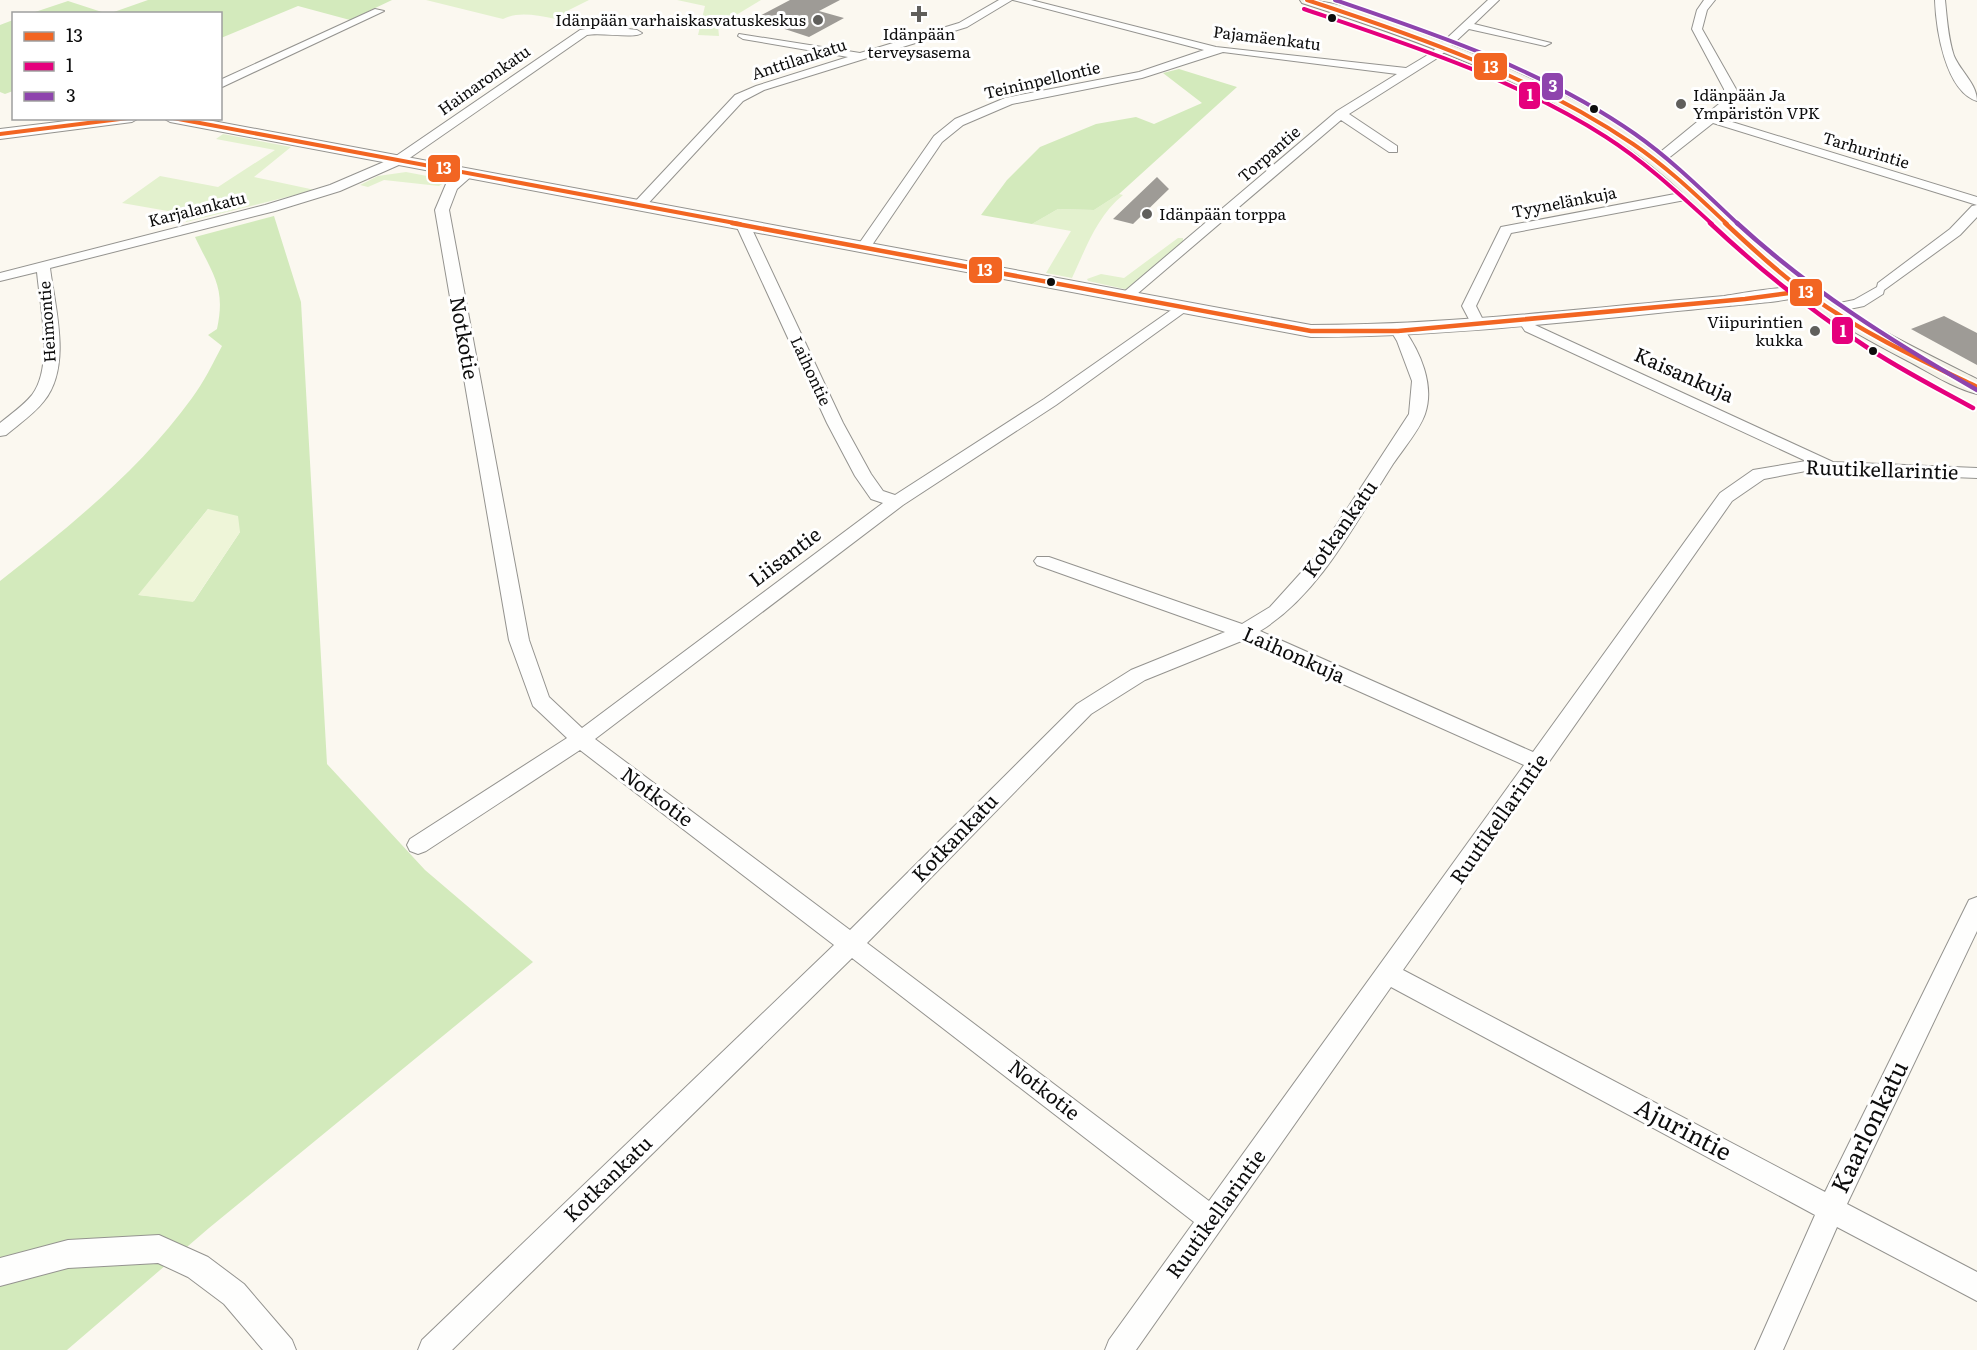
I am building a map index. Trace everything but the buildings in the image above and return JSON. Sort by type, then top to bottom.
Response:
[{"type":"main road","points":[[1307,0],[1442,48],[1559,100],[1609,128],[1657,161],[1771,265],[1804,291],[1872,340],[1941,382],[1977,400]]},
{"type":"main road","points":[[1836,312],[1977,387]]},
{"type":"street","name":"Anttilankatu","points":[[639,206],[739,98],[754,90],[963,25],[1007,0]]},
{"type":"street","name":"Pajamäenkatu","points":[[1018,0],[1216,50],[1409,72]]},
{"type":"street","name":"Torpantie","points":[[1125,297],[1341,114],[1435,55],[1494,0]]},
{"type":"street","points":[[1657,161],[1711,119],[1731,100],[1730,89],[1697,29],[1702,10],[1710,0]]},
{"type":"street","points":[[1940,0],[1941,37],[1949,62],[1977,97]]},
{"type":"street","points":[[222,84],[380,11]]},
{"type":"street","points":[[1468,26],[1545,43]]},
{"type":"street","name":"Hainaronkatu","points":[[397,161],[563,45],[592,29],[637,33]]},
{"type":"street","points":[[743,36],[861,56]]},
{"type":"street","name":"Teininpellontie","points":[[864,248],[938,139],[959,122],[1009,101],[1142,75],[1216,50]]},
{"type":"street","points":[[1341,114],[1393,149]]},
{"type":"street","name":"Tarhurintie","points":[[1711,119],[1977,201]]},
{"type":"street","points":[[0,134],[116,120]]},
{"type":"street","points":[[181,120],[1182,309],[1311,331],[1398,331],[1745,299],[1804,291]]},
{"type":"street","name":"Karjalankatu","points":[[0,277],[270,208],[335,188],[397,161]]},
{"type":"street","name":"Notkotie","points":[[468,174],[451,188],[442,210],[519,640],[540,701],[581,739],[1212,1219]]},
{"type":"street","name":"Tyynelänkuja","points":[[1478,324],[1469,306],[1506,230],[1696,195]]},
{"type":"street","points":[[1836,312],[1859,303],[1881,289],[1955,232],[1977,209]]},
{"type":"street","name":"Laihontie","points":[[742,225],[835,423],[863,476],[877,495],[897,501]]},
{"type":"street","points":[[0,265],[22,270]]},
{"type":"street","name":"Heimontie","points":[[0,431],[40,396],[50,375],[51,354],[43,265]]},
{"type":"street","name":"Liisantie","points":[[418,845],[581,739],[897,501],[1050,402],[1182,309]]},
{"type":"street","name":"Kaisankuja","points":[[1524,320],[1530,328],[1830,465]]},
{"type":"street","name":"Kotkankatu","points":[[432,1350],[852,943],[1084,709],[1138,675],[1244,632],[1276,612],[1323,559],[1417,414],[1420,381],[1406,340],[1398,331]]},
{"type":"street","name":"Ruutikellarintie","points":[[1119,1350],[1389,974],[1726,497],[1740,484],[1760,474],[1780,469],[1830,465],[1977,473]]},
{"type":"street","name":"Laihonkuja","points":[[1043,561],[1244,632],[1539,763]]},
{"type":"street","name":"Kaarlonkatu","points":[[1769,1350],[1831,1209],[1977,907]]},
{"type":"street","name":"Ajurintie","points":[[1389,974],[1977,1287]]},
{"type":"street","points":[[0,1272],[68,1254],[159,1248],[198,1267],[234,1294],[282,1350]]},
{"type":"green space","points":[[148,0],[392,0],[350,20],[298,6],[222,38],[222,12],[114,12]]},
{"type":"green space","points":[[426,0],[589,0],[567,11],[598,21],[586,23],[525,15],[514,15],[503,19]]},
{"type":"green space","points":[[677,0],[761,0],[718,26],[719,36],[698,35],[705,6]]},
{"type":"green space","points":[[68,1],[102,12],[35,12]]},
{"type":"green space","points":[[12,20],[12,91],[5,94],[0,92],[0,25]]},
{"type":"green space","points":[[1179,69],[1237,87],[1119,194],[1094,210],[1058,209],[1032,224],[981,215],[1007,180],[1040,147],[1096,124],[1136,117],[1154,124],[1202,103],[1163,73]]},
{"type":"green space","points":[[223,134],[291,147],[254,177],[315,190],[186,222],[179,213],[122,203],[160,176],[218,187],[275,150],[216,139]]},
{"type":"green space","points":[[406,172],[443,179],[444,183],[439,186],[384,180],[368,187],[360,185],[378,176]]},
{"type":"green space","points":[[1119,194],[1123,195],[1099,223],[1072,278],[1046,273],[1071,231],[1032,224],[1058,209],[1094,210]]},
{"type":"green space","points":[[274,216],[301,302],[327,764],[425,870],[533,962],[209,1228],[67,1350],[0,1350],[0,581],[52,540],[127,473],[172,424],[204,379],[222,346],[208,335],[217,329],[220,302],[216,282],[195,237]],"holes":[[[208,509],[240,532],[194,601],[139,595]]]},
{"type":"green space","points":[[1178,238],[1183,238],[1183,242],[1129,290],[1087,279],[1101,274],[1124,278]]},
{"type":"green space","points":[[208,509],[238,516],[240,532],[193,602],[138,595]]},
{"type":"transit line","name":"13","points":[[1307,0],[1392,28],[1476,60],[1517,78],[1596,120],[1634,144],[1675,176],[1752,248],[1813,298],[1882,339],[1977,387]]},
{"type":"transit line","name":"3","points":[[1335,0],[1478,52],[1547,84],[1614,120],[1657,151],[1776,258],[1824,295],[1899,344],[1977,390]]},
{"type":"transit line","name":"1","points":[[1304,9],[1420,49],[1496,80],[1605,136],[1669,184],[1747,257],[1828,320],[1905,371],[1973,408]]},
{"type":"transit line","name":"13","points":[[0,134],[112,120]]},
{"type":"transit line","name":"13","points":[[184,120],[1311,331],[1398,331],[1745,299],[1804,291]]},
{"type":"place","name":"Idänpään terveysasema","points":[[919,14]]},
{"type":"place","name":"Idänpään varhaiskasvatuskeskus","points":[[818,20]]},
{"type":"place","name":"Idänpään Ja Ympäristön VPK","points":[[1681,104]]},
{"type":"place","name":"Idänpään torppa","points":[[1147,214]]},
{"type":"place","name":"Viipurintien kukka","points":[[1815,331]]}]
